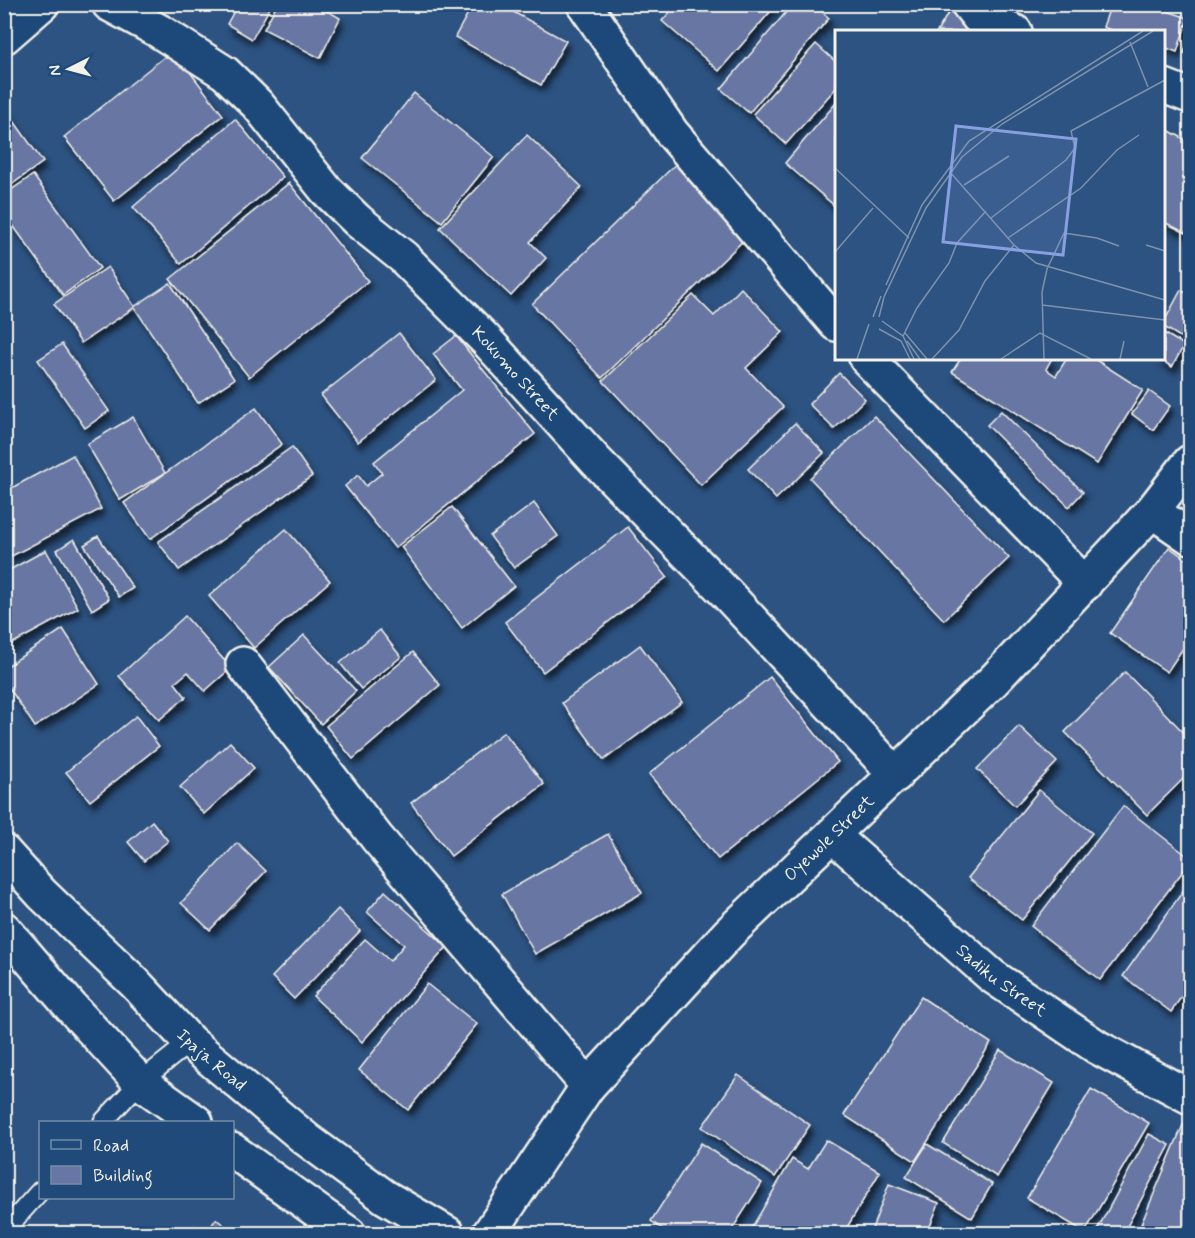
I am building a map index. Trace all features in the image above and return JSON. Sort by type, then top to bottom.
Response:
[{"type":"street","points":[[4,37],[42,4]]},
{"type":"street","name":"Kokumo Street","points":[[109,4],[159,31],[225,73],[258,105],[326,190],[358,221],[403,257],[486,340],[596,461],[725,592],[896,775]]},
{"type":"street","points":[[584,4],[672,134],[835,322]]},
{"type":"street","points":[[968,4],[979,18],[1010,30]]},
{"type":"street","points":[[1165,86],[1191,96]]},
{"type":"street","points":[[868,360],[1085,584]]},
{"type":"street","name":"Oyewole Street","points":[[489,1233],[588,1086],[729,933],[994,680],[1152,511],[1191,462]]},
{"type":"street","points":[[1152,511],[1191,537]]},
{"type":"street","points":[[243,664],[377,838],[588,1086]]},
{"type":"street","name":"Sadiku Street","points":[[833,836],[992,976],[1097,1047],[1191,1097]]},
{"type":"street","name":"Ipaja Road","points":[[4,852],[42,894],[135,984],[190,1042],[306,1139],[385,1197],[448,1233]]},
{"type":"street","points":[[4,929],[71,1008],[140,1082],[195,1121]]},
{"type":"street","points":[[234,1151],[349,1233]]},
{"type":"lane","points":[[104,1121],[140,1082],[190,1042]]},
{"type":"lane","points":[[4,1231],[39,1192]]},
{"type":"building","points":[[238,4],[272,4],[252,39],[227,24]]},
{"type":"building","points":[[277,4],[315,4],[340,18],[320,58],[264,29]]},
{"type":"building","points":[[473,4],[508,4],[506,8],[566,41],[541,85],[455,37]]},
{"type":"building","points":[[677,4],[777,4],[719,71],[662,21]]},
{"type":"building","points":[[793,4],[814,4],[829,18],[749,113],[721,89]]},
{"type":"building","points":[[1111,4],[1147,4],[1188,18],[1177,52],[1165,47],[1165,30],[1111,30],[1103,27]]},
{"type":"building","points":[[951,8],[988,30],[938,30]]},
{"type":"building","points":[[1190,34],[1190,55],[1184,53]]},
{"type":"building","points":[[816,44],[835,61],[835,89],[786,144],[753,114]]},
{"type":"building","points":[[173,50],[223,115],[114,201],[64,137]]},
{"type":"building","points":[[414,93],[494,157],[442,222],[362,158]]},
{"type":"building","points":[[835,104],[835,206],[785,163]]},
{"type":"building","points":[[4,107],[43,162],[4,190]]},
{"type":"building","points":[[235,119],[283,177],[181,264],[133,207]]},
{"type":"building","points":[[1165,129],[1190,142],[1190,235],[1165,222]]},
{"type":"building","points":[[527,135],[582,187],[530,242],[546,258],[511,296],[440,228]]},
{"type":"building","points":[[684,156],[754,230],[602,378],[532,304]]},
{"type":"building","points":[[33,175],[100,268],[63,295],[4,213],[4,195]]},
{"type":"building","points":[[289,183],[368,281],[249,377],[170,279]]},
{"type":"building","points":[[108,267],[135,307],[81,343],[54,304]]},
{"type":"building","points":[[170,283],[234,379],[198,403],[134,307]]},
{"type":"building","points":[[741,288],[783,332],[746,368],[783,407],[701,485],[603,381],[693,295],[714,316]]},
{"type":"building","points":[[1181,290],[1190,295],[1190,343],[1165,328],[1165,320]]},
{"type":"building","points":[[399,333],[436,380],[358,442],[321,395]]},
{"type":"building","points":[[1165,334],[1184,345],[1172,367],[1161,360],[1165,360]]},
{"type":"building","points":[[456,336],[535,434],[395,548],[345,486],[358,475],[366,486],[382,473],[374,462],[462,390],[433,354]]},
{"type":"building","points":[[62,344],[109,411],[85,428],[38,360]]},
{"type":"building","points":[[960,360],[1051,360],[1046,369],[1056,376],[1066,360],[1096,360],[1143,390],[1097,464],[952,372]]},
{"type":"building","points":[[839,373],[865,399],[834,429],[809,404]]},
{"type":"building","points":[[1149,391],[1170,406],[1153,430],[1132,414]]},
{"type":"building","points":[[256,408],[282,444],[150,539],[124,503]]},
{"type":"building","points":[[1001,411],[1083,492],[1069,507],[987,425]]},
{"type":"building","points":[[874,416],[1009,558],[944,620],[810,478]]},
{"type":"building","points":[[133,417],[165,473],[120,500],[87,444]]},
{"type":"building","points":[[795,423],[824,453],[776,499],[748,469]]},
{"type":"building","points":[[292,447],[312,476],[179,570],[158,542]]},
{"type":"building","points":[[73,455],[101,509],[4,560],[4,492]]},
{"type":"building","points":[[534,503],[558,536],[514,568],[490,536]]},
{"type":"building","points":[[452,507],[514,586],[462,628],[401,547]]},
{"type":"building","points":[[628,527],[667,577],[543,672],[505,622]]},
{"type":"building","points":[[286,529],[330,581],[254,648],[209,596]]},
{"type":"building","points":[[98,536],[133,588],[119,597],[84,545]]},
{"type":"building","points":[[74,539],[109,599],[92,610],[57,550]]},
{"type":"building","points":[[1169,547],[1190,562],[1190,638],[1167,672],[1110,633]]},
{"type":"building","points":[[46,550],[78,608],[4,648],[4,573]]},
{"type":"building","points":[[185,616],[231,668],[205,691],[188,672],[175,683],[186,697],[159,720],[119,676]]},
{"type":"building","points":[[63,629],[99,684],[35,727],[4,680],[4,668]]},
{"type":"building","points":[[380,630],[401,657],[361,689],[340,663]]},
{"type":"building","points":[[304,635],[356,691],[321,724],[269,667]]},
{"type":"building","points":[[640,645],[682,702],[604,760],[562,703]]},
{"type":"building","points":[[413,652],[440,685],[353,759],[326,726]]},
{"type":"building","points":[[1125,672],[1190,739],[1190,785],[1184,778],[1147,815],[1065,732]]},
{"type":"building","points":[[770,677],[838,762],[718,859],[649,774]]},
{"type":"building","points":[[136,716],[159,746],[90,801],[66,772]]},
{"type":"building","points":[[1019,726],[1057,762],[1015,806],[977,769]]},
{"type":"building","points":[[504,732],[544,784],[451,856],[411,803]]},
{"type":"building","points":[[230,742],[254,768],[204,814],[180,787]]},
{"type":"building","points":[[1039,790],[1092,833],[1022,920],[968,878]]},
{"type":"building","points":[[1123,806],[1190,858],[1190,862],[1100,980],[1031,926]]},
{"type":"building","points":[[152,821],[168,841],[144,861],[128,842]]},
{"type":"building","points":[[608,834],[642,893],[535,954],[502,894]]},
{"type":"building","points":[[237,843],[266,871],[210,930],[181,903]]},
{"type":"building","points":[[1190,881],[1190,984],[1171,1012],[1123,976]]},
{"type":"building","points":[[385,891],[447,947],[362,1042],[313,996],[365,939],[390,961],[404,945],[367,912]]},
{"type":"building","points":[[338,909],[360,931],[294,999],[272,977]]},
{"type":"building","points":[[427,984],[477,1024],[408,1110],[359,1070]]},
{"type":"building","points":[[921,997],[991,1043],[915,1161],[844,1115]]},
{"type":"building","points":[[1000,1050],[1054,1083],[997,1177],[943,1143]]},
{"type":"building","points":[[738,1075],[810,1125],[775,1177],[702,1127]]},
{"type":"building","points":[[1091,1089],[1149,1123],[1085,1232],[1027,1198]]},
{"type":"building","points":[[1183,1125],[1190,1128],[1190,1234],[1137,1234]]},
{"type":"building","points":[[1149,1134],[1170,1145],[1123,1234],[1095,1234]]},
{"type":"building","points":[[826,1140],[880,1172],[843,1234],[748,1234],[792,1159],[808,1169]]},
{"type":"building","points":[[701,1143],[762,1183],[729,1234],[670,1234],[651,1221]]},
{"type":"building","points":[[927,1144],[992,1184],[972,1218],[906,1177]]},
{"type":"building","points":[[889,1184],[939,1203],[927,1234],[870,1234]]},
{"type":"building","points":[[216,1219],[236,1234],[188,1234],[195,1225],[206,1233]]}]
